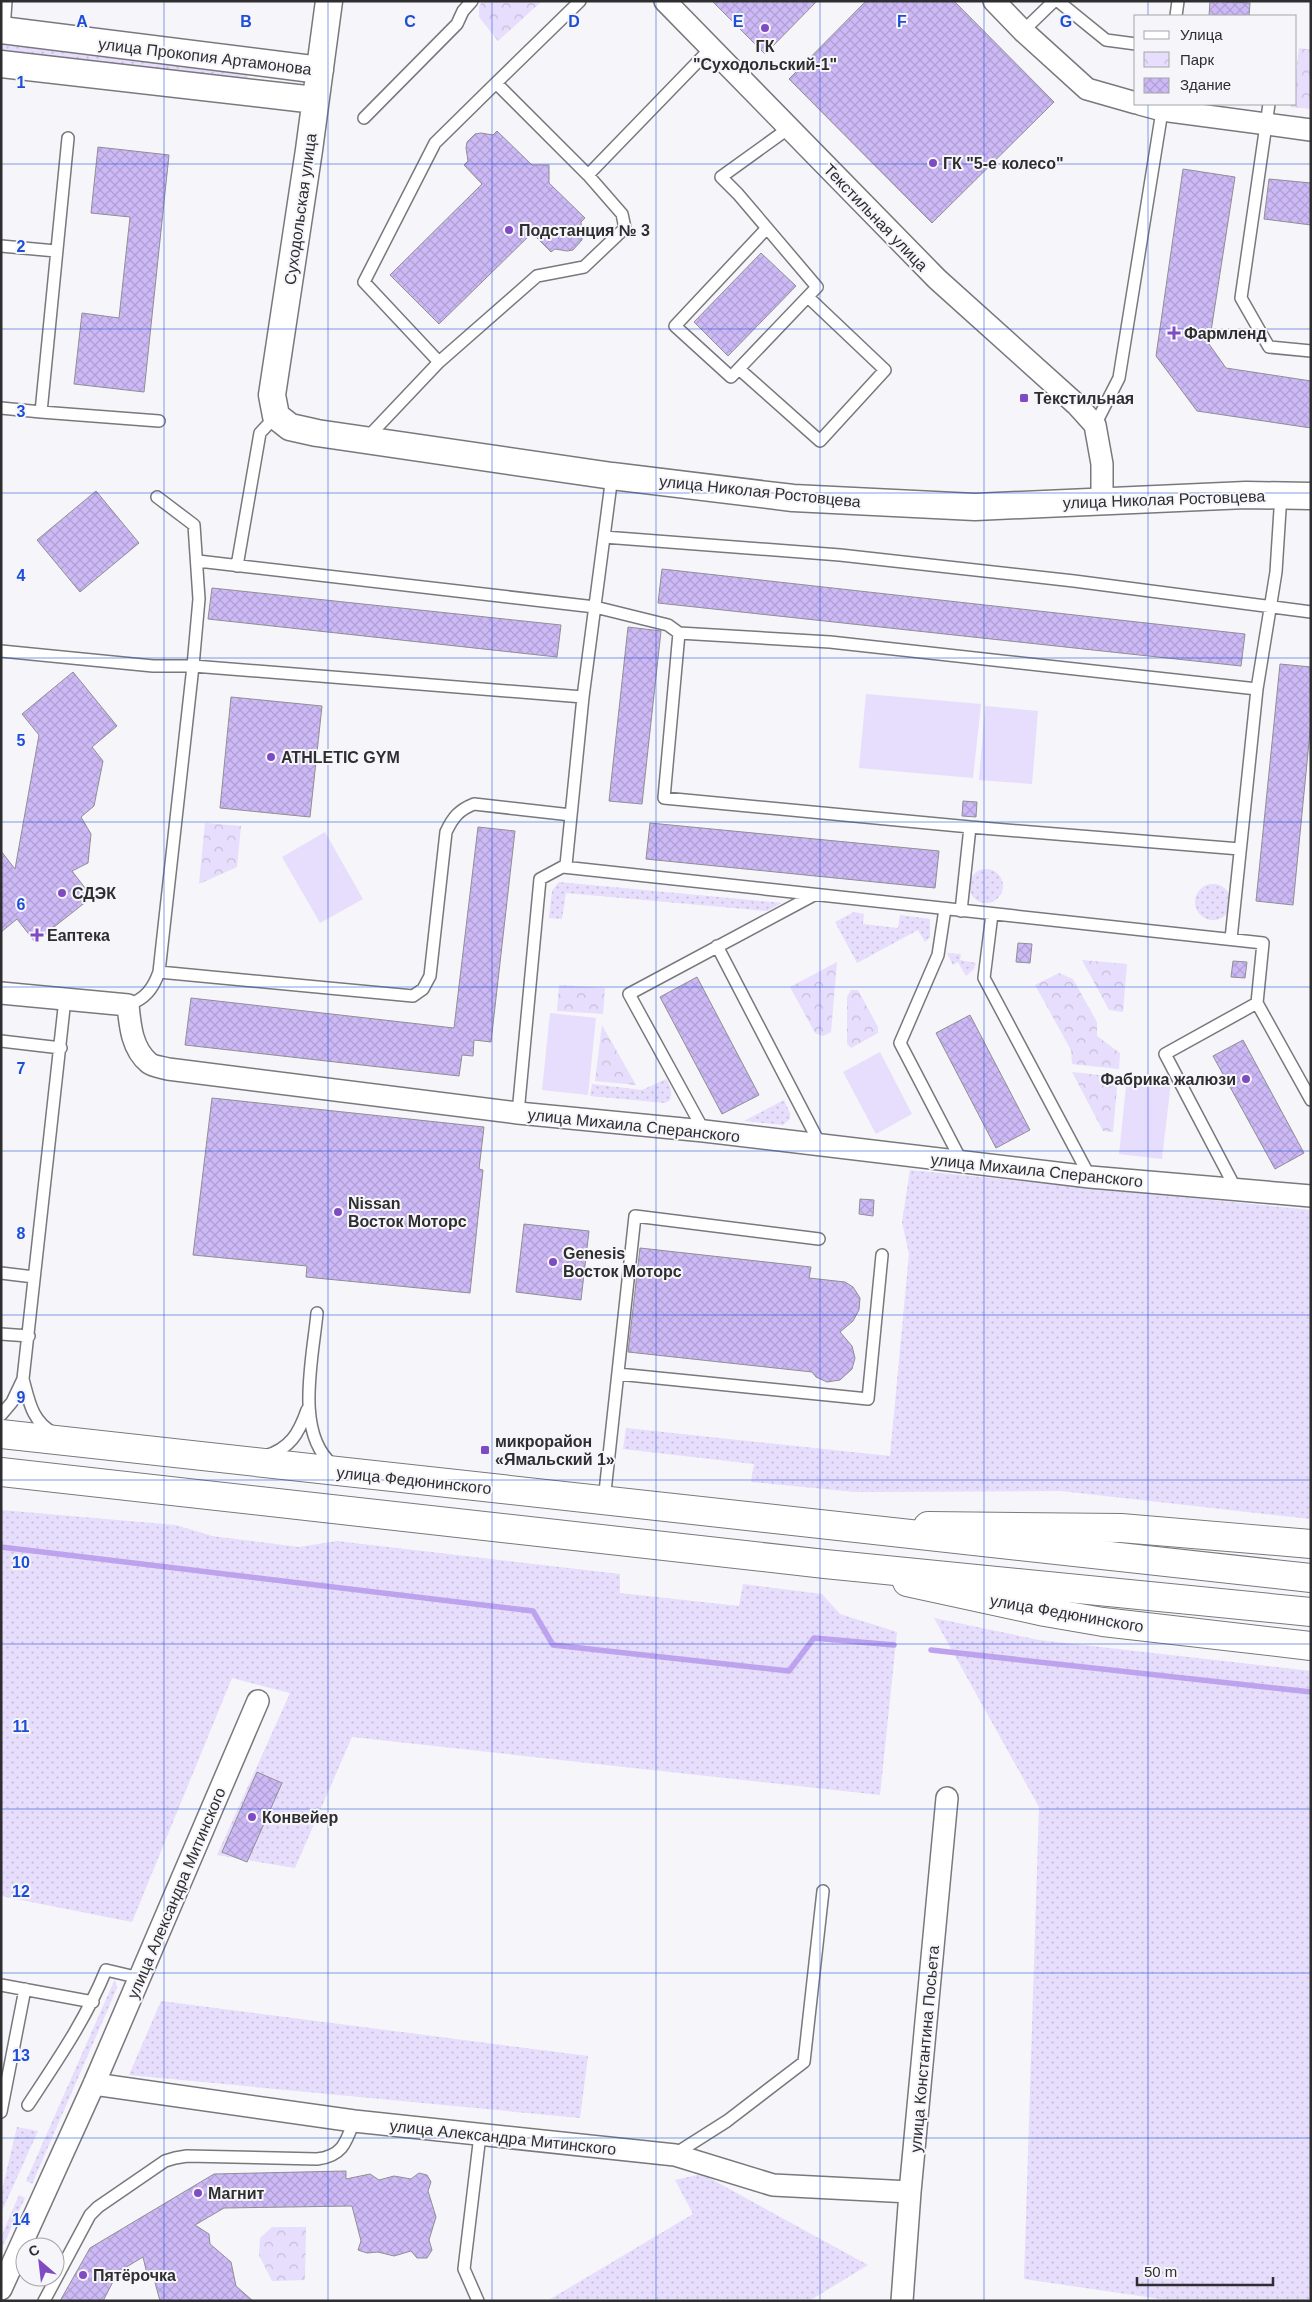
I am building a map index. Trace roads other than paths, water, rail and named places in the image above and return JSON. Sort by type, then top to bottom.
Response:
[{"type":"main road","name":"улица Федюнинского","points":[[1,1434],[1311,1578]]},
{"type":"main road","name":"улица Федюнинского","points":[[1,1472],[825,1564],[1311,1612]]},
{"type":"main road","name":"улица Федюнинского","points":[[827,1525],[1121,1528],[1311,1544]]},
{"type":"main road","name":"улица Федюнинского","points":[[825,1564],[1045,1612],[1103,1622],[1311,1646]]},
{"type":"street","name":"Суходольская улица","points":[[276,416],[272,396],[316,100],[328,1]]},
{"type":"street","name":"Текстильная улица","points":[[665,1],[937,279],[1077,405],[1095,424]]},
{"type":"street","points":[[994,1],[1023,31],[1087,89],[1134,102]]},
{"type":"street","name":"улица Прокопия Артамонова","points":[[2,30],[320,70]]},
{"type":"street","name":"улица Прокопия Артамонова","points":[[1,64],[316,100]]},
{"type":"street","points":[[1148,105],[1266,125],[1311,130]]},
{"type":"street","name":"улица Николая Ростовцева","points":[[276,416],[290,426],[318,433],[612,476],[793,498],[975,507],[1281,494],[1311,496]]},
{"type":"street","points":[[1095,424],[1102,464],[1102,501]]},
{"type":"street","points":[[1,993],[128,1005]]},
{"type":"street","name":"улица Михаила Сперанского","points":[[128,1005],[131,1031],[137,1049],[150,1064],[168,1069],[518,1113],[704,1131],[1090,1177],[1311,1196]]},
{"type":"street","name":"улица Александра Митинского","points":[[3,2280],[94,2084],[258,1701]]},
{"type":"street","name":"улица Константина Посьета","points":[[902,2301],[910,2192],[947,1798]]},
{"type":"street","name":"улица Александра Митинского","points":[[94,2084],[354,2121],[675,2155],[773,2185],[910,2192]]},
{"type":"lane","points":[[2,30],[6,1]]},
{"type":"lane","points":[[364,118],[457,24],[463,11],[472,1]]},
{"type":"lane","points":[[439,362],[364,282],[435,143],[580,1]]},
{"type":"lane","points":[[1023,31],[1054,1]]},
{"type":"lane","points":[[1058,1],[1106,40],[1134,44]]},
{"type":"lane","points":[[1176,15],[1178,1]]},
{"type":"lane","points":[[588,175],[711,48]]},
{"type":"lane","points":[[366,439],[439,362],[537,276],[584,267],[625,228],[622,214],[588,175],[496,82]]},
{"type":"lane","points":[[1269,105],[1241,298],[1269,347],[1311,351]]},
{"type":"lane","points":[[1095,424],[1119,378],[1163,107]]},
{"type":"lane","points":[[767,228],[675,326],[731,377],[817,288],[767,228],[721,177],[789,128]]},
{"type":"lane","points":[[41,412],[68,138]]},
{"type":"lane","points":[[1,246],[56,251]]},
{"type":"lane","points":[[739,368],[820,441],[884,370],[808,297]]},
{"type":"lane","points":[[1,408],[159,421]]},
{"type":"lane","points":[[237,566],[260,433],[276,416]]},
{"type":"lane","points":[[518,1113],[540,879],[566,865],[583,697],[612,476]]},
{"type":"lane","points":[[1231,939],[1256,689],[1276,572],[1281,494]]},
{"type":"lane","points":[[128,1005],[137,1002],[147,994],[154,986],[159,972],[193,666],[198,600],[198,562],[194,525],[157,497]]},
{"type":"lane","points":[[604,537],[840,555],[1074,581],[1311,612]]},
{"type":"lane","points":[[198,562],[595,607],[668,625],[679,633],[830,642],[1256,689]]},
{"type":"lane","points":[[679,633],[664,798],[970,827],[1240,849]]},
{"type":"lane","points":[[1,651],[153,666],[193,666],[583,697]]},
{"type":"lane","points":[[159,972],[413,996],[423,989],[430,976],[446,832],[452,818],[462,809],[474,804],[571,815]]},
{"type":"lane","points":[[961,911],[970,827]]},
{"type":"lane","points":[[563,867],[1263,943],[1257,1003],[1311,1100]]},
{"type":"lane","points":[[704,1131],[629,994],[814,895]]},
{"type":"lane","points":[[946,909],[938,955],[900,1043],[962,1162]]},
{"type":"lane","points":[[992,914],[984,978],[1090,1177]]},
{"type":"lane","points":[[717,946],[821,1146]]},
{"type":"lane","points":[[1,1415],[12,1402],[23,1378],[65,999]]},
{"type":"lane","points":[[1237,1191],[1165,1054],[1257,1003]]},
{"type":"lane","points":[[1,1041],[61,1048]]},
{"type":"lane","points":[[604,1501],[635,1216],[819,1239]]},
{"type":"lane","points":[[618,1374],[868,1399],[882,1254]]},
{"type":"lane","points":[[1,1273],[34,1277]]},
{"type":"lane","points":[[317,1313],[309,1406],[310,1424],[318,1450],[327,1460],[345,1473]]},
{"type":"lane","points":[[1,1334],[29,1336]]},
{"type":"lane","points":[[23,1378],[29,1404],[35,1417],[46,1429],[70,1442]]},
{"type":"lane","points":[[239,1460],[277,1453],[289,1445],[303,1423],[309,1406]]},
{"type":"lane","points":[[675,2155],[727,2122],[804,2062],[823,1891]]},
{"type":"lane","points":[[28,2105],[64,2051],[93,2002],[106,1970],[140,1978]]},
{"type":"lane","points":[[1,1985],[93,2002]]},
{"type":"lane","points":[[1,2112],[25,1989]]},
{"type":"lane","points":[[44,2301],[90,2215],[98,2207],[165,2161],[187,2156],[317,2159],[330,2157],[347,2142],[354,2121]]},
{"type":"lane","points":[[478,2301],[464,2269],[480,2135]]},
{"type":"waterway","points":[[1,1547],[533,1611],[553,1645],[789,1671],[814,1638],[894,1645]]},
{"type":"waterway","points":[[931,1650],[1311,1692]]},
{"type":"place","name":"ГК \"Суходольский-1\"","points":[[765,28]]},
{"type":"place","name":"ГК \"5-е колесо\"","points":[[933,163]]},
{"type":"place","name":"Подстанция № 3","points":[[509,230]]},
{"type":"place","name":"Фармленд","points":[[1174,333]]},
{"type":"place","name":"Текстильная","points":[[1024,398]]},
{"type":"place","name":"ATHLETIC GYM","points":[[271,757]]},
{"type":"place","name":"СДЭК","points":[[62,893]]},
{"type":"place","name":"Еаптека","points":[[37,935]]},
{"type":"place","name":"Фабрика жалюзи","points":[[1246,1079]]},
{"type":"place","name":"Nissan Восток Моторс","points":[[338,1212]]},
{"type":"place","name":"Genesis Восток Моторс","points":[[553,1262]]},
{"type":"place","name":"микрорайон «Ямальский 1»","points":[[485,1450]]},
{"type":"place","name":"Конвейер","points":[[252,1817]]},
{"type":"place","name":"Магнит","points":[[198,2193]]},
{"type":"place","name":"Пятёрочка","points":[[83,2275]]}]
